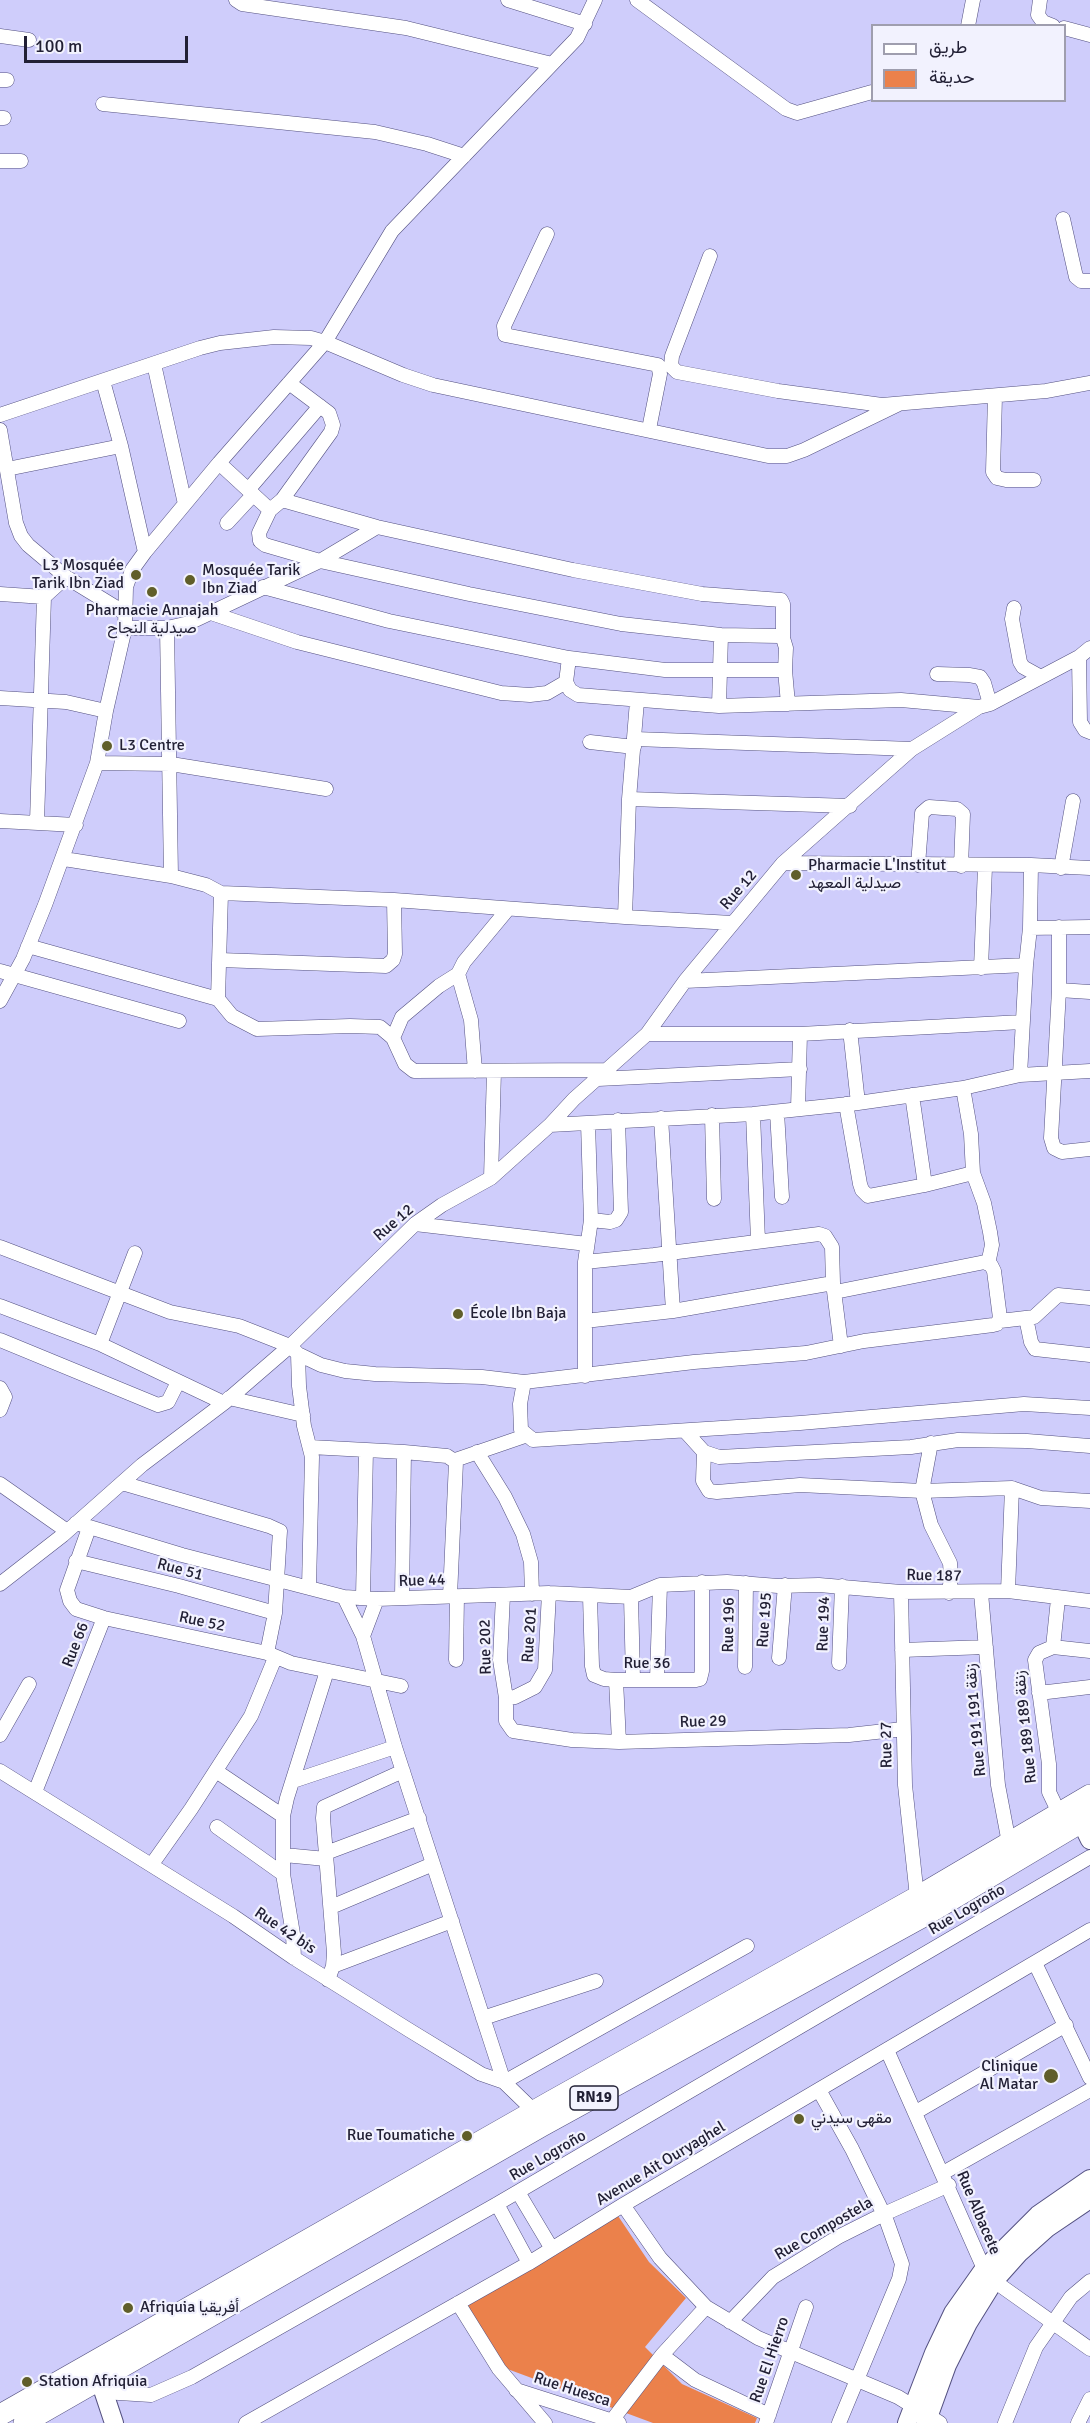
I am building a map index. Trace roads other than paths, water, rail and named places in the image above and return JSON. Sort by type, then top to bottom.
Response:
[{"type":"main road","name":"RN19","points":[[24,2423],[538,2118],[1009,1843],[1081,1815]]},
{"type":"main road","name":"RN19","points":[[538,2118],[924,1916],[1081,1815]]},
{"type":"main road","name":"RN19","points":[[0,2415],[99,2378]]},
{"type":"street","points":[[236,0],[242,4],[406,28],[552,64]]},
{"type":"street","points":[[508,0],[585,24]]},
{"type":"street","points":[[0,1001],[6,973],[28,946],[64,859],[97,763],[125,628],[126,586],[132,570],[219,463],[325,342],[392,231],[577,38],[595,0]]},
{"type":"street","points":[[637,0],[786,109],[797,113],[871,93]]},
{"type":"street","points":[[968,24],[973,0]]},
{"type":"street","points":[[1040,0],[1038,15],[1043,22],[1048,24]]},
{"type":"street","points":[[1066,28],[1090,35]]},
{"type":"street","points":[[0,36],[29,40]]},
{"type":"street","points":[[103,104],[375,132],[427,144],[464,156]]},
{"type":"street","points":[[0,161],[21,161]]},
{"type":"street","points":[[1063,219],[1076,277],[1081,281],[1090,281]]},
{"type":"street","points":[[547,234],[504,326],[506,335],[658,365],[660,374],[649,429]]},
{"type":"street","points":[[710,256],[672,356],[671,362],[674,370],[875,405],[1046,391],[1090,383]]},
{"type":"street","points":[[0,415],[220,343],[256,338],[303,338],[325,342],[403,375],[433,385],[768,456],[787,456],[804,450],[899,404]]},
{"type":"street","points":[[154,364],[185,504]]},
{"type":"street","points":[[103,381],[121,446],[145,552]]},
{"type":"street","points":[[289,383],[331,416],[333,425],[331,432],[282,500],[270,510],[259,533],[262,544],[320,561],[621,624],[722,635],[783,638]]},
{"type":"street","points":[[995,396],[993,472],[997,478],[1006,480],[1034,480]]},
{"type":"street","points":[[227,523],[320,406]]},
{"type":"street","points":[[0,430],[16,523],[21,536],[28,545],[66,577],[125,613]]},
{"type":"street","points":[[7,469],[121,446]]},
{"type":"street","points":[[219,463],[270,510]]},
{"type":"street","points":[[282,500],[376,527],[573,570],[702,594],[781,600],[788,704]]},
{"type":"street","points":[[125,628],[167,628],[189,624],[320,561],[376,527]]},
{"type":"street","points":[[37,822],[44,597],[66,577]]},
{"type":"street","points":[[263,587],[389,621],[569,658],[665,670],[785,670]]},
{"type":"street","points":[[0,594],[44,597]]},
{"type":"street","points":[[1014,608],[1012,619],[1020,662],[1023,667],[1041,676]]},
{"type":"street","points":[[211,613],[297,642],[501,693],[530,695],[547,693],[566,682]]},
{"type":"street","points":[[167,628],[171,876]]},
{"type":"street","points":[[719,706],[722,635]]},
{"type":"street","points":[[569,658],[566,682],[570,690],[578,695],[719,706],[901,700],[984,705],[984,683],[980,677],[937,674]]},
{"type":"street","points":[[1084,662],[1080,722],[1085,730],[1090,732]]},
{"type":"street","name":"Rue 12","points":[[0,1584],[77,1527],[122,1483],[294,1350],[345,1290],[415,1224],[442,1205],[491,1178],[550,1125],[574,1099],[647,1034],[685,981],[783,863],[912,749],[984,705],[1041,676],[1084,662]]},
{"type":"street","points":[[0,698],[66,702],[106,711]]},
{"type":"street","points":[[625,917],[629,800],[637,701]]},
{"type":"street","points":[[590,742],[912,749]]},
{"type":"street","points":[[97,763],[171,765],[326,789]]},
{"type":"street","points":[[629,800],[850,806]]},
{"type":"street","points":[[1061,868],[1073,801]]},
{"type":"street","points":[[918,865],[922,813],[929,807],[957,809],[962,812],[964,822],[961,866]]},
{"type":"street","points":[[0,821],[76,825]]},
{"type":"street","points":[[64,859],[171,876],[206,885],[221,893],[394,900],[732,923]]},
{"type":"street","points":[[783,863],[985,867],[1031,865],[1090,868]]},
{"type":"street","points":[[1020,1076],[1030,928],[1031,865]]},
{"type":"street","points":[[981,968],[985,867]]},
{"type":"street","points":[[218,999],[221,893]]},
{"type":"street","points":[[220,960],[386,966],[393,960],[395,954],[394,900]]},
{"type":"street","points":[[393,1038],[402,1017],[439,986],[458,974],[464,962],[508,909]]},
{"type":"street","points":[[1059,927],[1059,990],[1053,1074],[1052,1143],[1057,1150],[1062,1152],[1090,1149]]},
{"type":"street","points":[[1030,928],[1090,927]]},
{"type":"street","points":[[28,946],[218,999],[232,1016],[257,1029],[375,1026],[386,1030],[393,1038],[405,1064],[414,1071],[603,1074],[800,1069]]},
{"type":"street","points":[[685,981],[1026,965]]},
{"type":"street","points":[[6,973],[179,1022]]},
{"type":"street","points":[[458,974],[471,1020],[475,1071]]},
{"type":"street","points":[[1059,990],[1090,992]]},
{"type":"street","points":[[647,1034],[800,1034],[1022,1022]]},
{"type":"street","points":[[850,1030],[852,1103],[860,1184],[864,1194],[875,1196],[974,1173]]},
{"type":"street","points":[[798,1109],[800,1034]]},
{"type":"street","points":[[491,1178],[494,1071]]},
{"type":"street","points":[[550,1125],[777,1112],[963,1088],[1020,1076],[1090,1071]]},
{"type":"street","points":[[963,1088],[971,1134],[974,1173],[984,1203],[992,1245],[988,1264]]},
{"type":"street","points":[[912,1095],[925,1185]]},
{"type":"street","points":[[777,1112],[782,1197]]},
{"type":"street","points":[[753,1114],[758,1241]]},
{"type":"street","points":[[712,1115],[714,1199]]},
{"type":"street","points":[[661,1118],[673,1311]]},
{"type":"street","points":[[591,1220],[610,1222],[616,1220],[621,1212],[618,1120]]},
{"type":"street","points":[[585,1376],[585,1262],[591,1220],[588,1123]]},
{"type":"street","points":[[415,1224],[587,1244]]},
{"type":"street","points":[[585,1262],[668,1254],[819,1234],[825,1236],[832,1247],[841,1346]]},
{"type":"street","points":[[0,1248],[170,1312],[239,1326],[294,1350],[321,1365],[345,1371],[482,1377],[524,1382],[717,1360],[806,1353],[864,1341],[993,1325],[1000,1321],[1026,1318],[1039,1315],[1058,1295],[1090,1298]]},
{"type":"street","points":[[100,1344],[135,1253]]},
{"type":"street","points":[[585,1321],[673,1311],[975,1263],[991,1265],[995,1277],[1000,1321]]},
{"type":"street","points":[[0,1306],[100,1344],[178,1382],[226,1401],[303,1415]]},
{"type":"street","points":[[1026,1318],[1030,1342],[1035,1349],[1090,1355]]},
{"type":"street","points":[[0,1340],[158,1405],[168,1402],[178,1382]]},
{"type":"street","points":[[294,1350],[312,1467],[309,1587]]},
{"type":"street","points":[[524,1382],[520,1404],[521,1430],[525,1436],[533,1440],[548,1441],[1024,1404],[1090,1408]]},
{"type":"street","points":[[0,1388],[5,1397],[0,1410]]},
{"type":"street","points":[[685,1431],[704,1452],[720,1457],[910,1447],[958,1440],[1027,1441],[1090,1446]]},
{"type":"street","points":[[310,1447],[404,1452],[447,1456],[455,1460],[525,1436]]},
{"type":"street","points":[[931,1443],[922,1491],[931,1525],[950,1563],[949,1593]]},
{"type":"street","points":[[363,1636],[370,1598],[366,1450]]},
{"type":"street","points":[[402,1598],[404,1452]]},
{"type":"street","points":[[477,1452],[505,1497],[523,1534],[531,1562],[532,1594]]},
{"type":"street","points":[[704,1452],[703,1481],[709,1491],[800,1485],[922,1491],[1012,1488],[1041,1498],[1090,1501]]},
{"type":"street","points":[[455,1460],[456,1660]]},
{"type":"street","points":[[122,1483],[276,1529],[281,1535],[271,1655],[250,1716],[216,1771],[152,1864]]},
{"type":"street","name":"Rue 44","points":[[0,1484],[77,1527],[344,1597],[402,1598],[549,1593],[631,1597],[660,1585],[702,1582],[781,1585]]},
{"type":"street","points":[[1008,1591],[1012,1488]]},
{"type":"street","name":"Rue 66","points":[[35,1792],[104,1618],[76,1609],[70,1601],[67,1590],[76,1561],[77,1527]]},
{"type":"street","name":"Rue 51","points":[[76,1561],[179,1586],[275,1613]]},
{"type":"street","name":"Rue 36","points":[[590,1596],[591,1659],[594,1675],[598,1678],[616,1680],[696,1680],[701,1675],[702,1662],[702,1582]]},
{"type":"street","name":"Rue 196","points":[[745,1667],[746,1583]]},
{"type":"street","points":[[657,1679],[660,1585]]},
{"type":"street","name":"Rue 187","points":[[781,1585],[842,1586],[901,1592],[1008,1591],[1058,1599],[1090,1601]]},
{"type":"street","name":"Rue 195","points":[[779,1658],[781,1585]]},
{"type":"street","name":"Rue 194","points":[[839,1663],[842,1586]]},
{"type":"street","name":"Rue 27","points":[[901,1592],[903,1729],[908,1822],[917,1897]]},
{"type":"street","name":"Rue 201","points":[[506,1698],[526,1693],[539,1682],[545,1670],[549,1593]]},
{"type":"street","name":"Rue 191 زنقة 191","points":[[981,1593],[998,1785],[1009,1843]]},
{"type":"street","name":"Rue 202","points":[[502,1595],[500,1660],[506,1698]]},
{"type":"street","points":[[344,1597],[363,1636],[395,1747],[504,2082],[747,1946]]},
{"type":"street","points":[[631,1597],[633,1679]]},
{"type":"street","points":[[1058,1599],[1053,1647],[1090,1651]]},
{"type":"street","name":"Rue 52","points":[[104,1618],[376,1681]]},
{"type":"street","points":[[902,1650],[986,1647]]},
{"type":"street","name":"Rue 189 زنقة 189","points":[[1053,1647],[1039,1653],[1035,1660],[1049,1764],[1049,1792],[1081,1815]]},
{"type":"street","points":[[294,1958],[293,1934],[283,1874],[283,1816],[327,1671]]},
{"type":"street","points":[[616,1680],[619,1742]]},
{"type":"street","points":[[376,1681],[401,1686]]},
{"type":"street","points":[[0,1735],[29,1684]]},
{"type":"street","points":[[1039,1693],[1090,1687]]},
{"type":"street","name":"Rue 29","points":[[506,1698],[507,1726],[513,1731],[543,1737],[619,1742],[849,1735],[903,1729]]},
{"type":"street","points":[[293,1781],[395,1747]]},
{"type":"street","name":"Rue 42 bis","points":[[0,1771],[152,1864],[328,1980],[466,2066],[494,2080],[504,2082],[538,2118]]},
{"type":"street","points":[[216,1771],[283,1816]]},
{"type":"street","points":[[328,1980],[333,1966],[331,1907],[323,1818],[327,1804],[403,1771]]},
{"type":"street","points":[[284,1856],[326,1856],[419,1818]]},
{"type":"street","points":[[217,1827],[283,1874]]},
{"type":"street","name":"Rue Logroño","points":[[99,2378],[151,2395],[192,2377],[518,2192],[1090,1857]]},
{"type":"street","points":[[331,1907],[433,1864]]},
{"type":"street","points":[[333,1966],[452,1921]]},
{"type":"street","name":"Avenue Ait Ouryaghel","points":[[246,2423],[529,2263],[623,2205],[1090,1930]]},
{"type":"street","points":[[1035,1963],[1090,2078]]},
{"type":"street","points":[[483,2018],[596,1981]]},
{"type":"street","points":[[916,2112],[1066,2025]]},
{"type":"street","name":"Rue Albacete","points":[[887,2050],[989,2275],[1051,2323],[1090,2349]]},
{"type":"street","points":[[819,2090],[852,2149],[884,2214],[902,2259],[902,2270],[839,2423]]},
{"type":"street","name":"Rue Compostela","points":[[730,2322],[773,2277],[838,2237],[946,2179],[1090,2090]]},
{"type":"street","points":[[910,2415],[934,2353],[953,2313],[989,2275],[1038,2215],[1090,2179]]},
{"type":"street","points":[[518,2192],[552,2249]]},
{"type":"street","points":[[623,2205],[660,2258],[706,2307],[789,2353],[856,2379],[910,2415],[932,2421],[947,2365],[989,2275],[1047,2228],[1090,2199]]},
{"type":"street","points":[[497,2204],[529,2263]]},
{"type":"street","points":[[1005,2423],[1036,2347],[1071,2297],[1090,2281]]},
{"type":"street","points":[[458,2303],[486,2350],[514,2389],[545,2423]]},
{"type":"street","points":[[614,2422],[662,2355],[706,2307]]},
{"type":"street","name":"Rue El Hierro","points":[[768,2419],[806,2307]]},
{"type":"street","points":[[662,2355],[694,2380],[768,2419]]},
{"type":"street","points":[[99,2378],[114,2423]]},
{"type":"street","name":"Rue Huesca","points":[[514,2389],[614,2422]]},
{"type":"street","points":[[1077,2423],[1090,2399]]},
{"type":"place","name":"L3 Mosquée Tarik Ibn Ziad","points":[[136,575]]},
{"type":"place","name":"Mosquée Tarik Ibn Ziad","points":[[190,580]]},
{"type":"place","name":"Pharmacie Annajah صيدلية النجاح","points":[[152,592]]},
{"type":"place","name":"L3 Centre","points":[[107,746]]},
{"type":"place","name":"Pharmacie L'Institut صيدلية المعهد","points":[[796,875]]},
{"type":"place","name":"École Ibn Baja","points":[[458,1314]]},
{"type":"place","name":"Clinique Al Matar","points":[[1051,2076]]},
{"type":"place","name":"مقهى سيدني","points":[[799,2119]]},
{"type":"place","name":"Rue Toumatiche","points":[[467,2136]]},
{"type":"place","name":"Afriquia أفريقيا","points":[[128,2308]]},
{"type":"place","name":"Station Afriquia","points":[[27,2382]]}]
